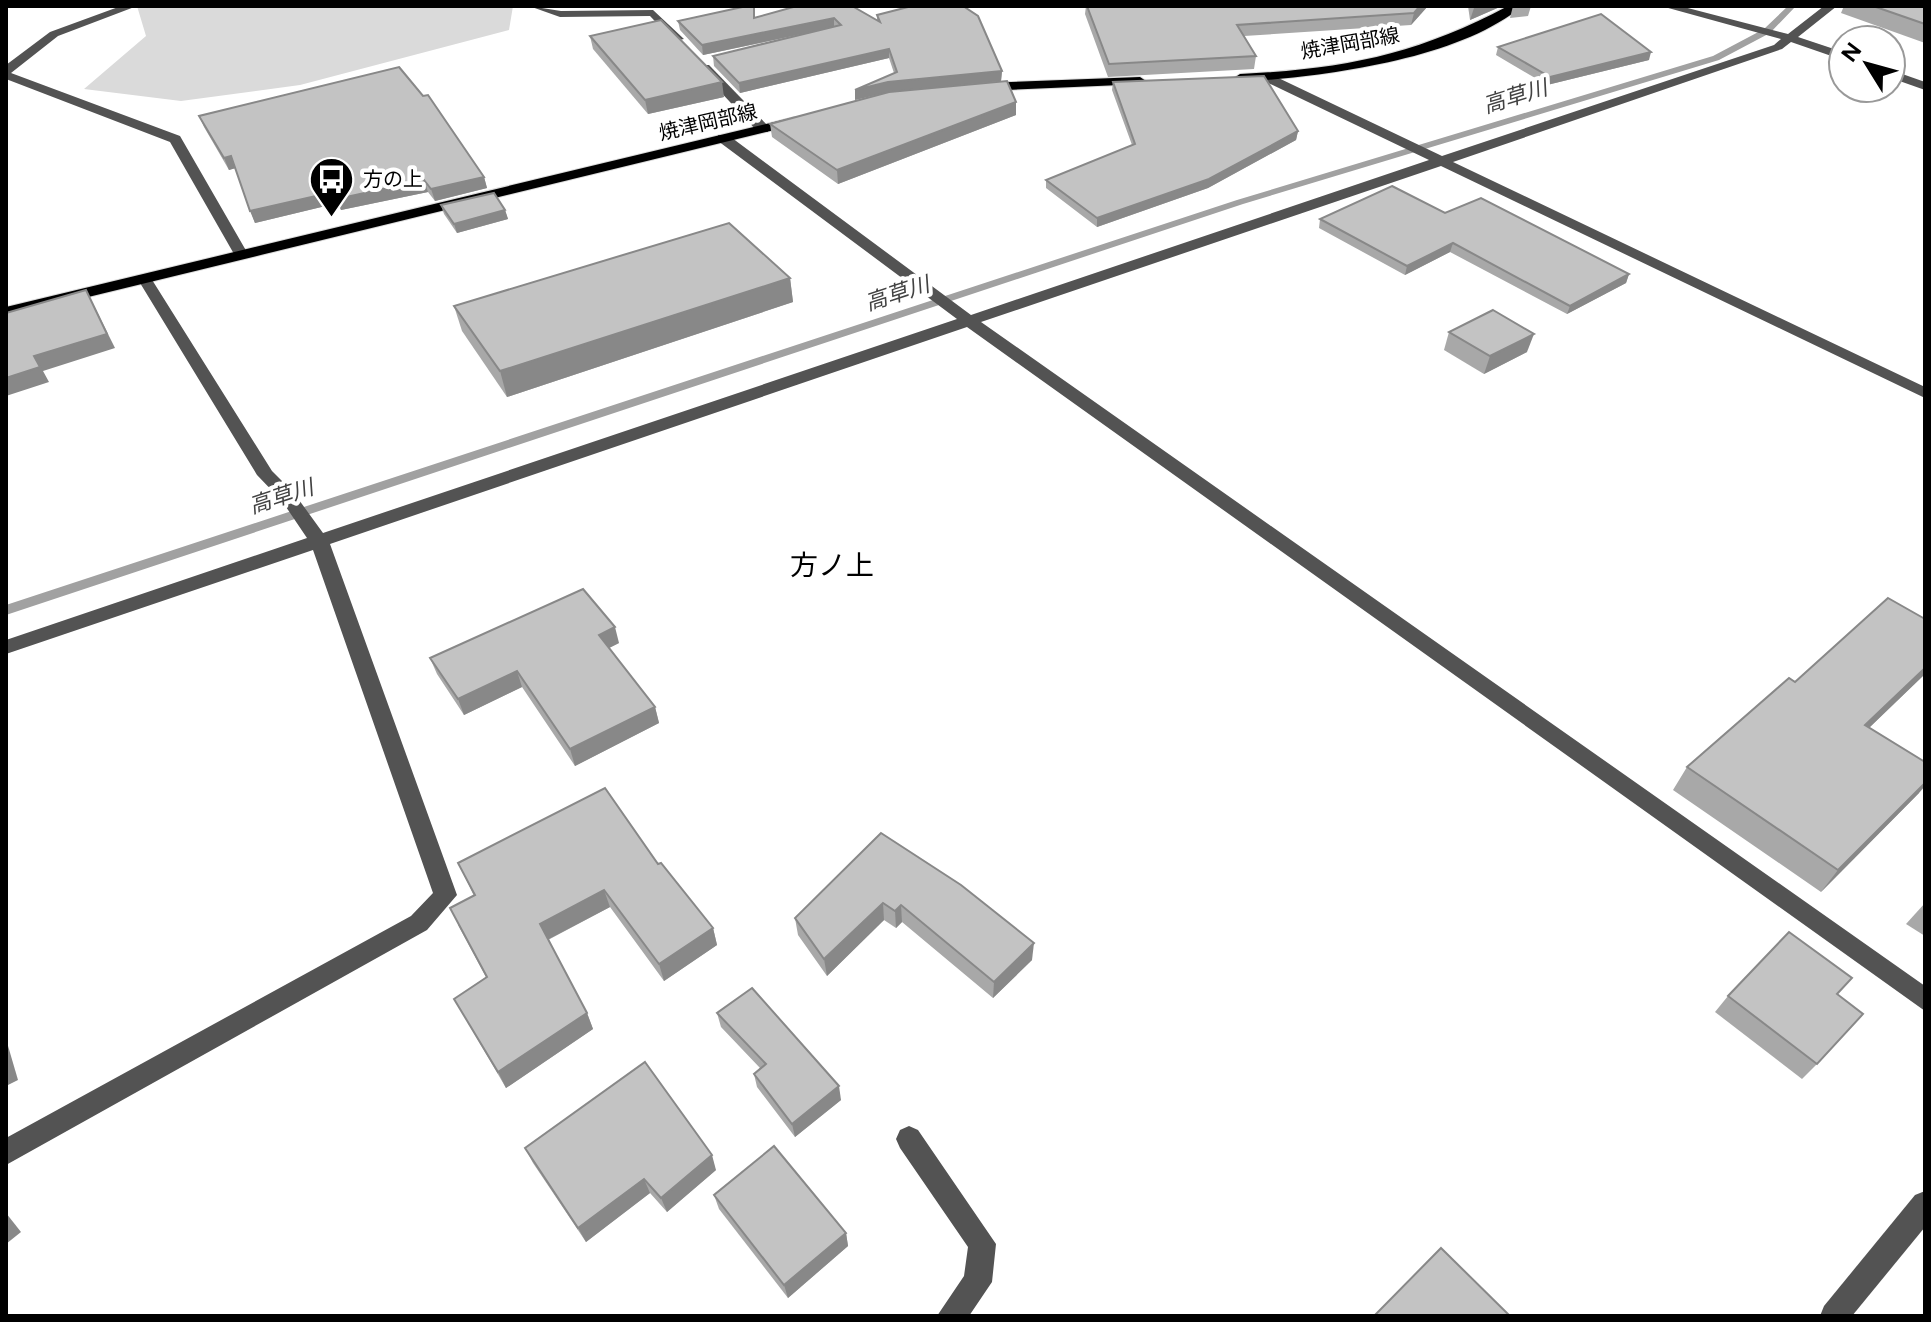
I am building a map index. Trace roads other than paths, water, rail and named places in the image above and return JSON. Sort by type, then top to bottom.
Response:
[{"type":"main road","name":"焼津岡部線","points":[[1218,79],[1266,77],[1404,55],[1441,44],[1516,6]]},
{"type":"main road","points":[[968,88],[1155,81]]},
{"type":"main road","name":"焼津岡部線","points":[[6,312],[805,119]]},
{"type":"street","points":[[131,6],[54,34],[6,73],[175,139],[241,254]]},
{"type":"street","points":[[535,6],[560,14],[653,13],[690,52]]},
{"type":"street","points":[[1667,6],[1785,36],[1827,50]]},
{"type":"street","points":[[6,647],[314,534],[1435,158],[1778,47],[1785,36],[1831,6]]},
{"type":"street","points":[[714,59],[700,62],[763,129]]},
{"type":"street","points":[[1266,77],[1925,393]]},
{"type":"street","points":[[723,138],[964,317],[1925,1000]]},
{"type":"street","points":[[6,1152],[419,923],[445,895],[314,534],[288,497],[266,475],[144,278]]},
{"type":"street","points":[[909,1139],[982,1244],[978,1282],[951,1316]]},
{"type":"street","points":[[1834,1316],[1925,1205]]},
{"type":"waterway","name":"高草川","points":[[6,610],[1240,202],[1716,58],[1767,31],[1792,6]]},
{"type":"place","name":"方の上","points":[[332,218]]},
{"type":"district","name":"方ノ上","points":[[832,565]]}]
